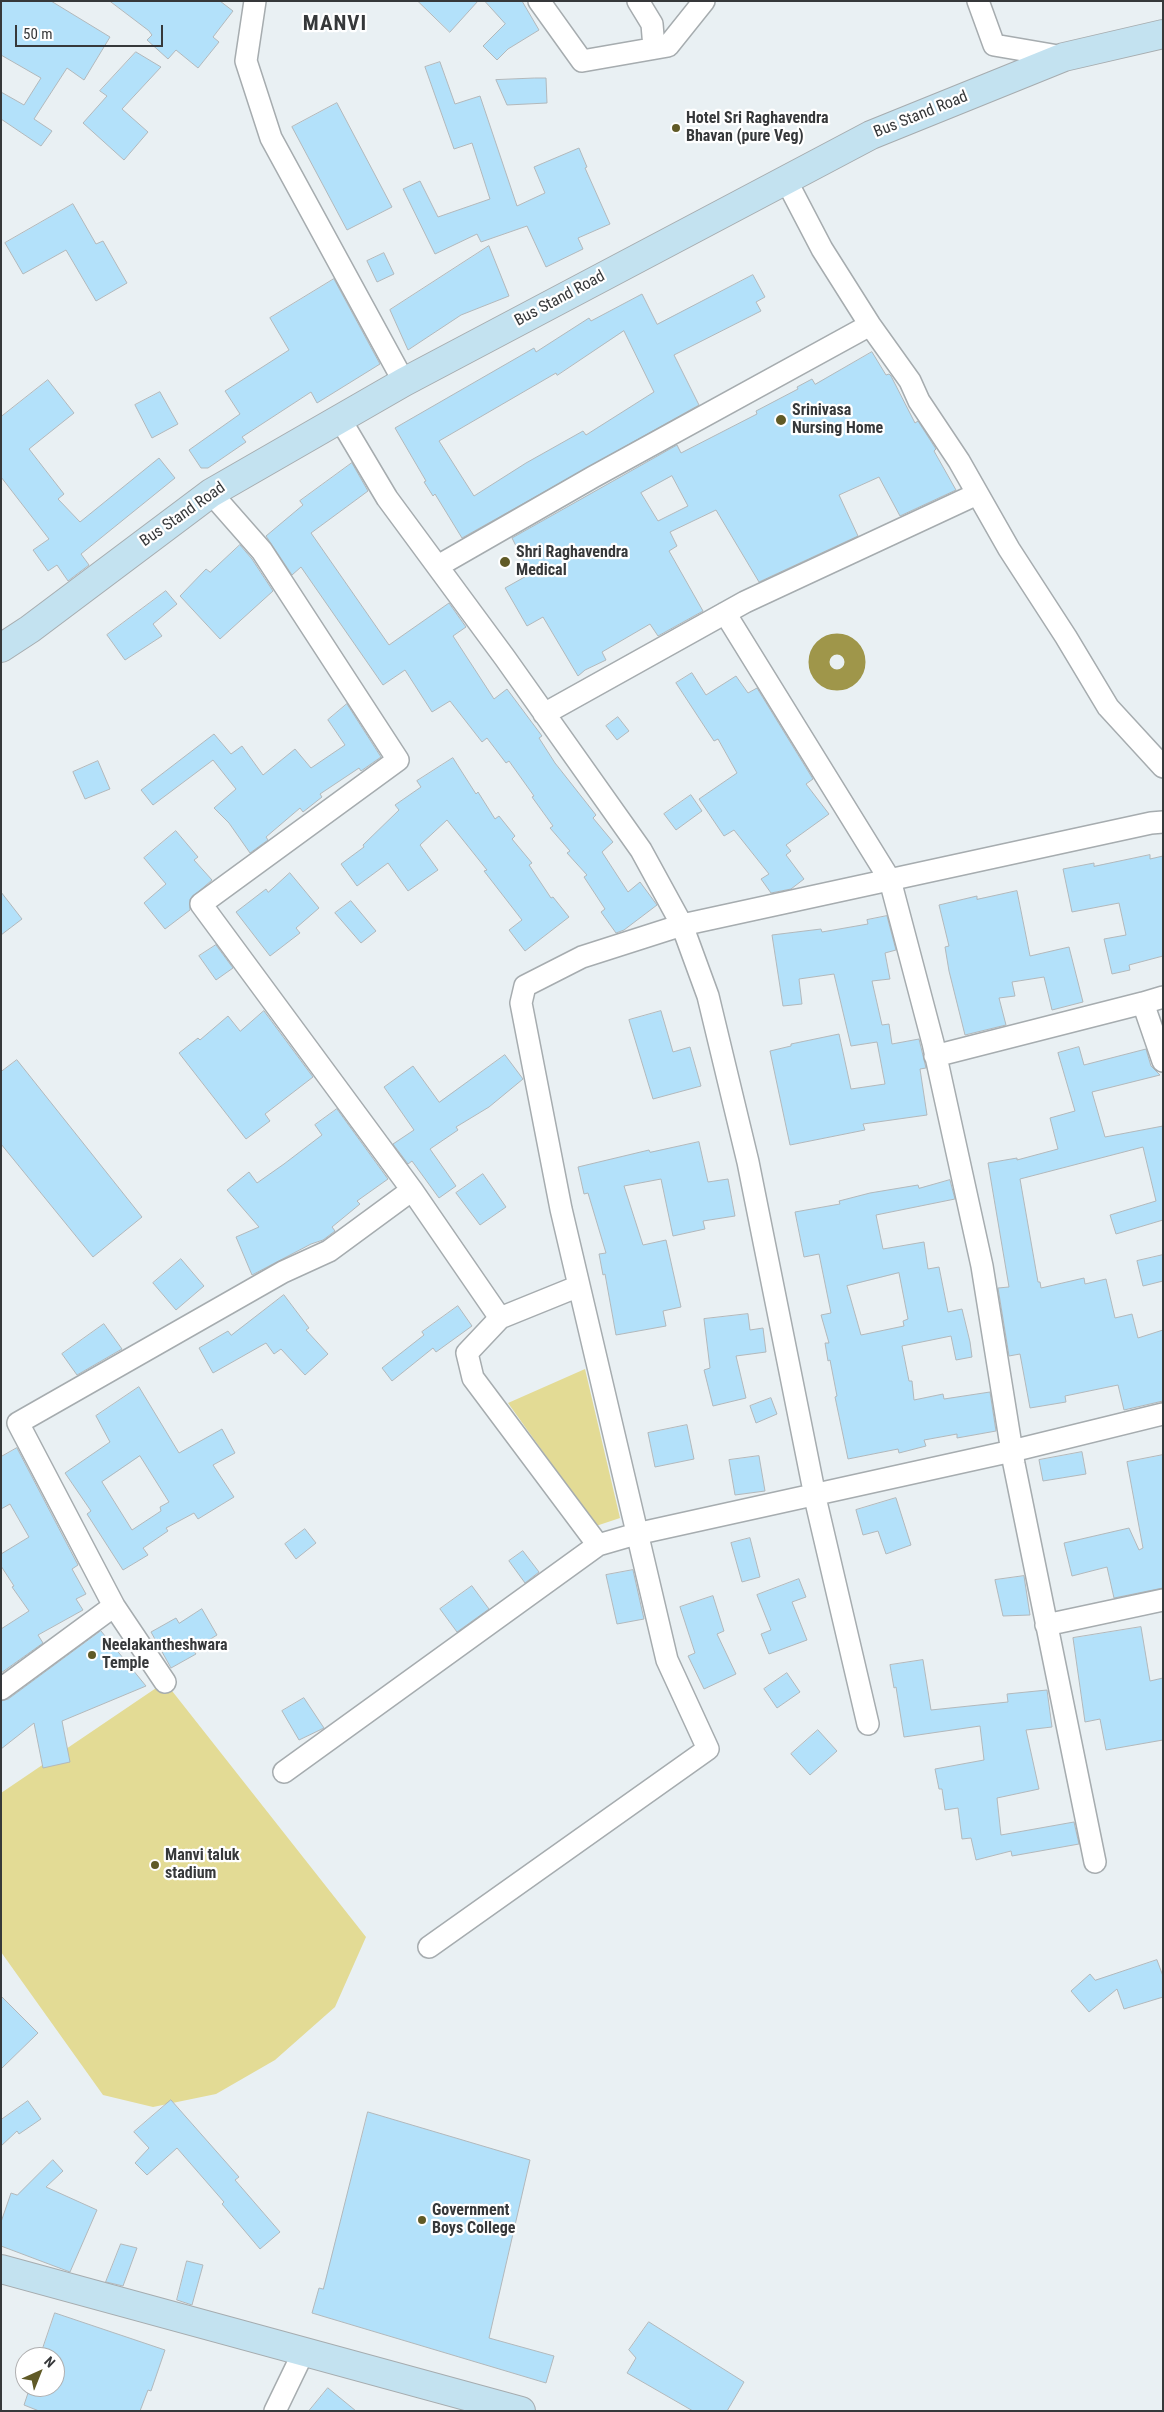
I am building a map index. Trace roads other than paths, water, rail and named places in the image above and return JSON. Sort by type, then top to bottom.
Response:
[{"type":"main road","name":"Bus Stand Road","points":[[1,648],[211,493],[404,382],[871,135],[1064,57],[1163,34]]},
{"type":"main road","points":[[1,2269],[521,2411]]},
{"type":"street","points":[[255,1],[246,61],[271,138],[404,382]]},
{"type":"street","points":[[540,1],[582,61],[668,46],[704,1]]},
{"type":"street","points":[[638,1],[652,24],[654,48]]},
{"type":"street","points":[[978,1],[994,45],[1064,57]]},
{"type":"street","points":[[786,180],[822,249],[870,325],[910,381],[919,401],[1108,707],[1163,767]]},
{"type":"street","points":[[438,566],[592,477],[870,325]]},
{"type":"street","points":[[340,419],[387,498],[438,566],[641,850],[682,925],[708,996],[748,1162],[815,1495],[868,1724]]},
{"type":"street","points":[[211,493],[262,552],[398,760],[201,904],[412,1190],[500,1318]]},
{"type":"street","points":[[544,714],[725,613],[977,494]]},
{"type":"street","points":[[725,613],[890,880],[935,1056],[982,1266],[1012,1451],[1095,1862]]},
{"type":"street","points":[[429,1947],[708,1749],[667,1660],[636,1534],[561,1209],[521,1003],[525,986],[582,957],[682,925],[1151,823],[1163,822]]},
{"type":"street","points":[[935,1056],[1153,1000],[1163,1061]]},
{"type":"street","points":[[165,1682],[114,1606],[18,1423],[283,1272],[329,1251],[412,1190]]},
{"type":"street","points":[[579,1286],[500,1318],[468,1353],[473,1378],[598,1545]]},
{"type":"street","points":[[284,1772],[598,1545],[636,1534],[1012,1451],[1163,1414]]},
{"type":"street","points":[[1046,1625],[1163,1600]]},
{"type":"street","points":[[1,1688],[114,1606]]},
{"type":"street","points":[[275,2411],[304,2351]]},
{"type":"waterway","points":[[837,644],[849,650],[855,662],[849,674],[837,680],[825,674],[819,662],[825,650],[837,644]]},
{"type":"place","name":"Hotel Sri Raghavendra Bhavan (pure Veg)","points":[[676,128]]},
{"type":"place","name":"Srinivasa Nursing Home","points":[[781,420]]},
{"type":"place","name":"Shri Raghavendra Medical","points":[[505,562]]},
{"type":"place","name":"Neelakantheshwara Temple","points":[[92,1655]]},
{"type":"place","name":"Manvi taluk stadium","points":[[155,1865]]},
{"type":"place","name":"Government Boys College","points":[[422,2220]]},
{"type":"district","name":"MANVI","points":[[335,25]]}]
